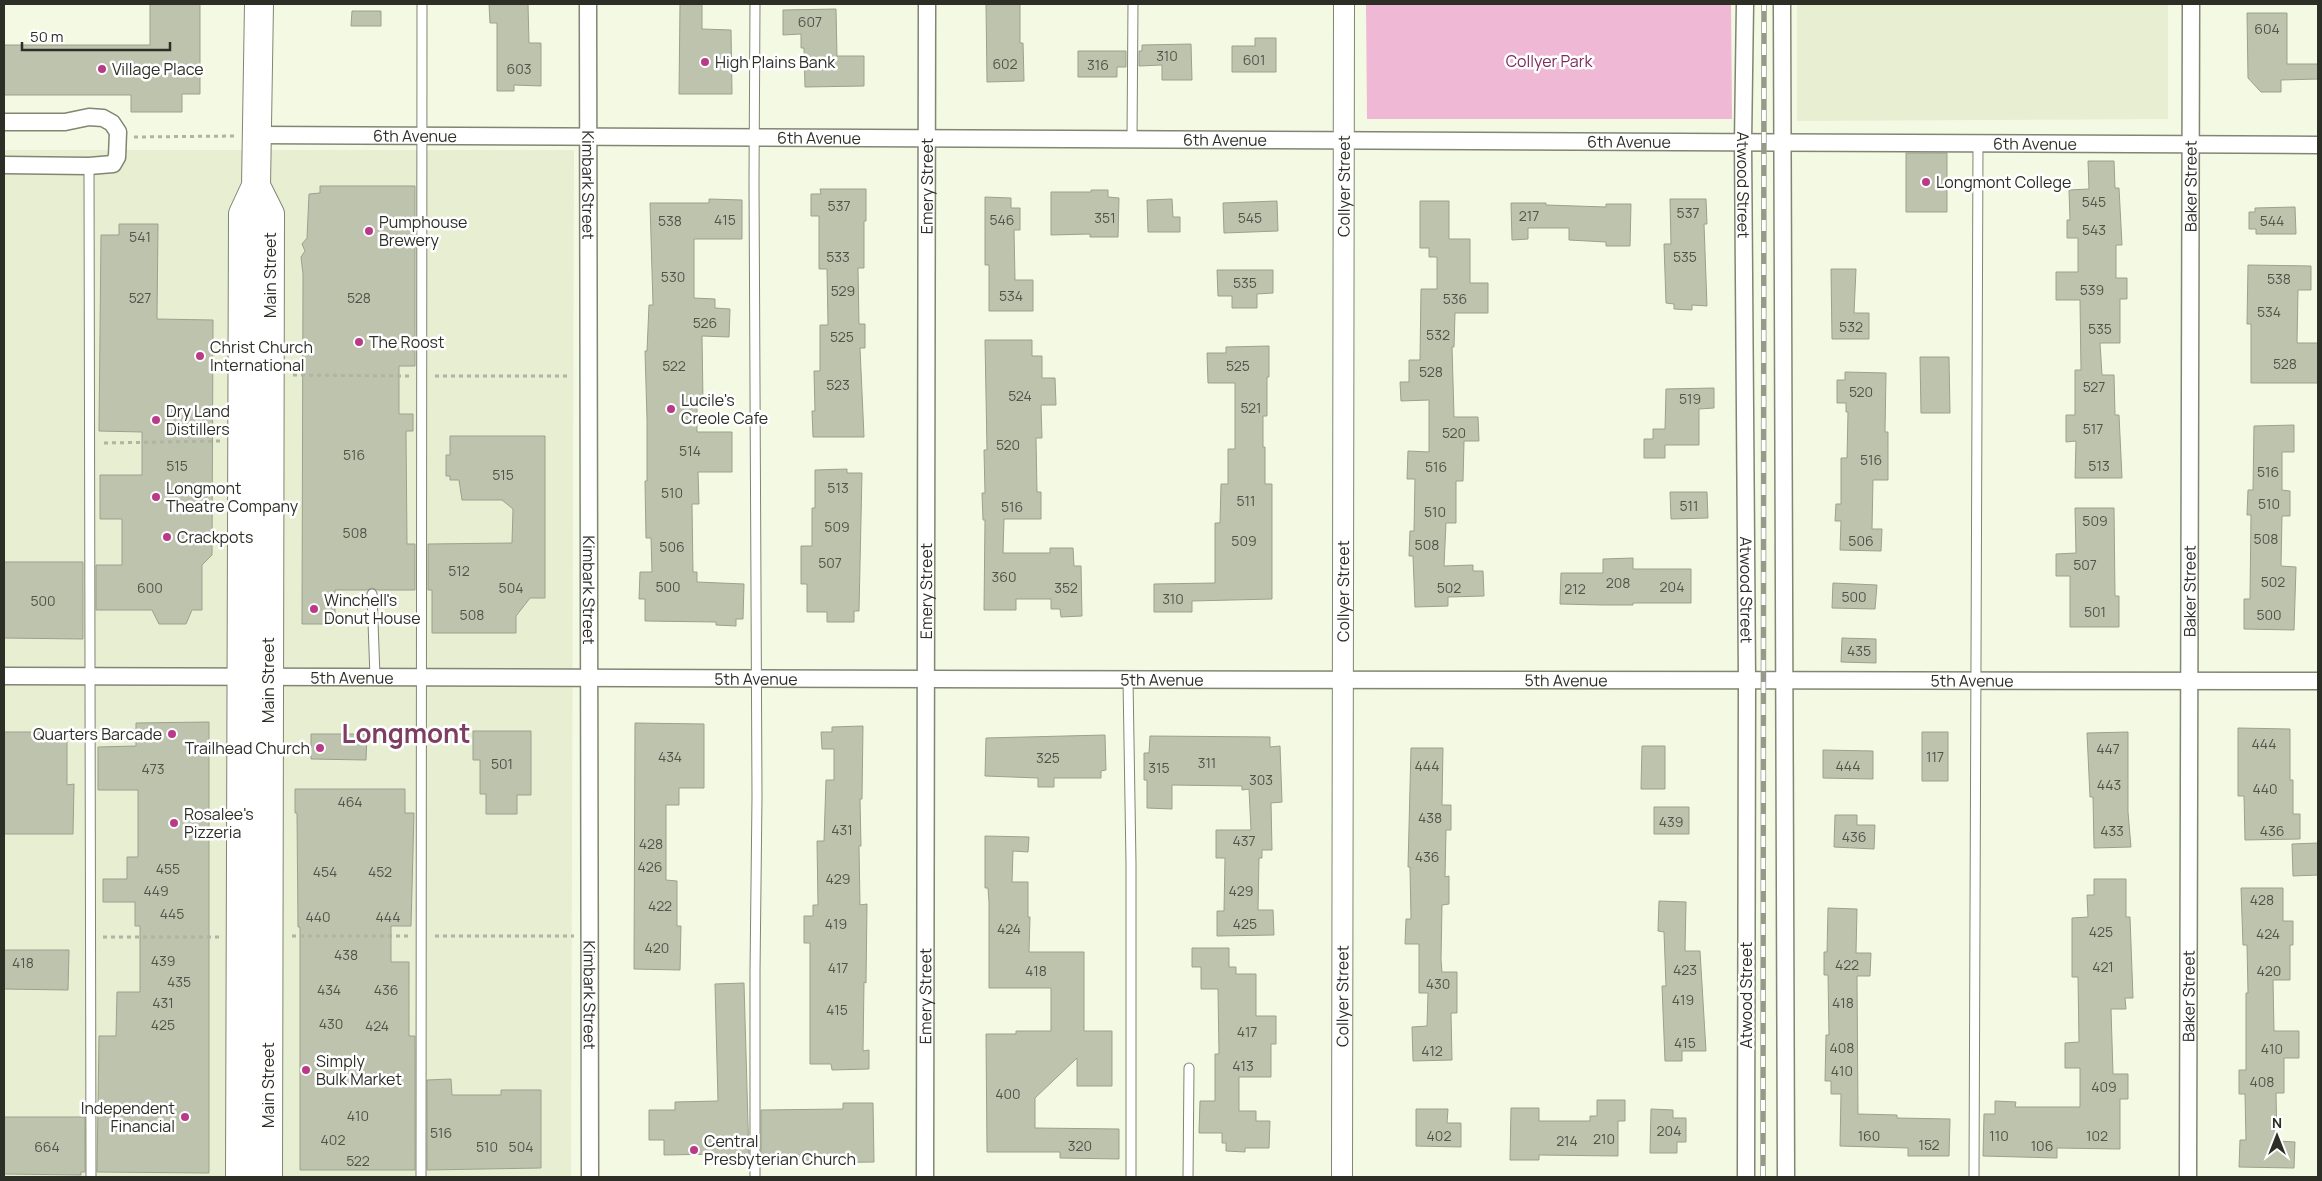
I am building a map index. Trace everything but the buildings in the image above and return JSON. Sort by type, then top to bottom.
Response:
[{"type":"highway","name":"Main Street","points":[[259,4],[256,186],[243,214],[268,1177]]},
{"type":"highway","name":"Main Street","points":[[240,1177],[255,677]]},
{"type":"street","name":"Kimbark Street","points":[[588,4],[590,1177]]},
{"type":"street","name":"Emery Street","points":[[925,1177],[926,4]]},
{"type":"street","name":"Collyer Street","points":[[1342,1177],[1341,679],[1344,4]]},
{"type":"street","name":"Atwood Street","points":[[1745,4],[1743,142],[1747,680],[1746,1177]]},
{"type":"street","points":[[1782,4],[1786,1177]]},
{"type":"street","name":"Baker Street","points":[[2188,1177],[2191,4]]},
{"type":"street","points":[[4,122],[65,122],[89,117],[108,120],[118,132],[117,157],[113,164],[89,166],[4,165]]},
{"type":"street","name":"6th Avenue","points":[[257,135],[2318,145]]},
{"type":"street","name":"5th Avenue","points":[[4,676],[422,677],[588,680],[2318,681]]},
{"type":"lane","points":[[422,4],[422,1177]]},
{"type":"lane","points":[[755,4],[755,1177]]},
{"type":"lane","points":[[1132,139],[1133,4]]},
{"type":"lane","points":[[1974,1177],[1978,143]]},
{"type":"lane","points":[[89,166],[91,1177]]},
{"type":"lane","points":[[372,594],[375,677]]},
{"type":"lane","points":[[1128,680],[1131,863],[1131,1177]]},
{"type":"lane","points":[[1188,1177],[1189,1068]]},
{"type":"path","points":[[131,137],[257,135]]},
{"type":"path","points":[[91,443],[229,441]]},
{"type":"path","points":[[292,936],[590,936]]},
{"type":"path","points":[[90,937],[221,938]]},
{"type":"shaded area","points":[[1797,4],[2168,4],[2168,119],[1797,121]]},
{"type":"shaded area","points":[[4,150],[574,150],[571,1177],[4,1177]]},
{"type":"green space","name":"Collyer Park","points":[[1366,4],[1731,4],[1732,119],[1367,119]]},
{"type":"railway","points":[[1763,1177],[1764,4]]},
{"type":"place","name":"High Plains Bank","points":[[705,62]]},
{"type":"place","name":"Village Place","points":[[102,69]]},
{"type":"place","name":"Longmont College","points":[[1926,182]]},
{"type":"place","name":"Pumphouse Brewery","points":[[369,231]]},
{"type":"place","name":"The Roost","points":[[359,342]]},
{"type":"place","name":"Christ Church International","points":[[200,356]]},
{"type":"place","name":"Lucile's Creole Cafe","points":[[671,409]]},
{"type":"place","name":"Dry Land Distillers","points":[[156,420]]},
{"type":"place","name":"Longmont Theatre Company","points":[[156,497]]},
{"type":"place","name":"Crackpots","points":[[167,537]]},
{"type":"place","name":"Winchell's Donut House","points":[[314,609]]},
{"type":"place","name":"Quarters Barcade","points":[[172,734]]},
{"type":"place","name":"Trailhead Church","points":[[320,748]]},
{"type":"place","name":"Rosalee's Pizzeria","points":[[174,823]]},
{"type":"place","name":"Simply Bulk Market","points":[[306,1070]]},
{"type":"place","name":"Independent Financial","points":[[185,1117]]},
{"type":"place","name":"Central Presbyterian Church","points":[[694,1150]]},
{"type":"district","name":"Longmont","points":[[406,733]]}]
